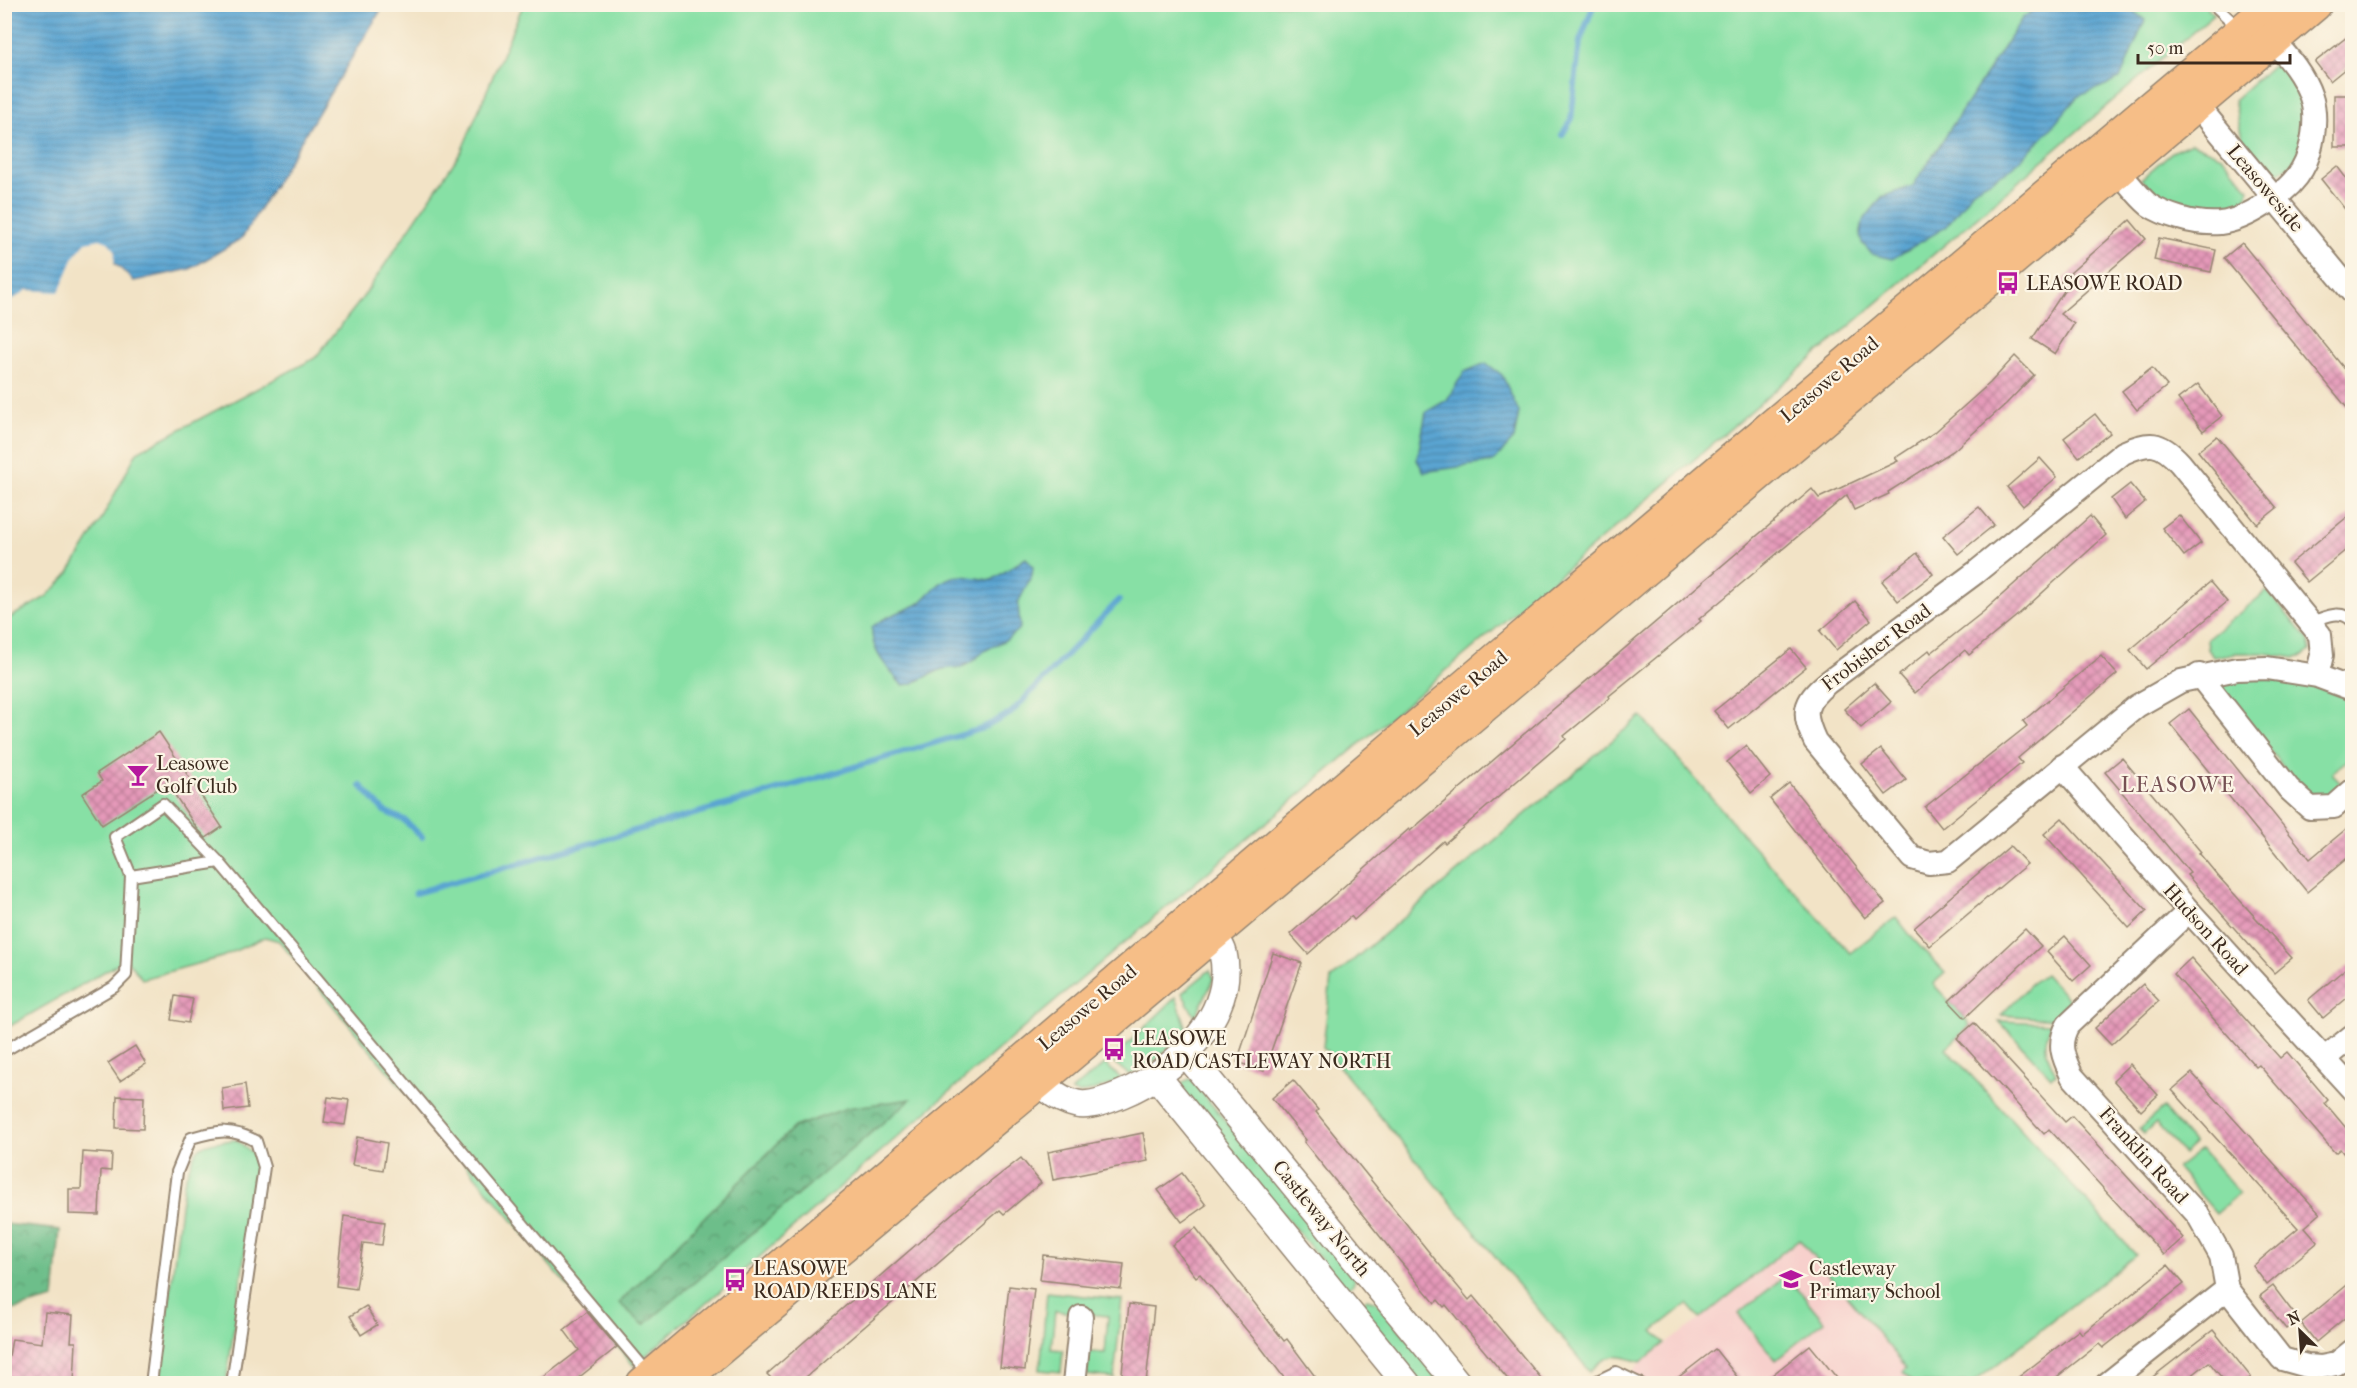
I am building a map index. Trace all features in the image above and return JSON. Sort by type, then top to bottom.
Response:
[{"type":"main road","name":"Leasowe Road","points":[[657,1382],[1203,925],[2118,171],[2242,31],[2274,4]]},
{"type":"main road","name":"Leasowe Road","points":[[1203,925],[1662,519],[2188,94],[2274,40],[2315,4]]},
{"type":"street","points":[[2118,171],[2150,205],[2167,214],[2207,224],[2222,223],[2248,215],[2275,199],[2302,170],[2312,140],[2314,118],[2312,99],[2304,79],[2274,40]]},
{"type":"street","name":"Leasoweside","points":[[2188,94],[2352,292]]},
{"type":"street","name":"Frobisher Road","points":[[2144,443],[2168,449],[2320,634],[2322,655],[2317,676],[2267,668],[2237,669],[2199,675],[2181,681],[2137,706],[1948,861],[1929,863],[1912,858],[1815,741],[1808,726],[1805,710],[1814,694],[1827,683],[1975,573],[2123,453],[2144,443]]},
{"type":"street","points":[[2199,675],[2289,789],[2310,808],[2334,807],[2352,791]]},
{"type":"street","points":[[2317,676],[2352,689]]},
{"type":"street","name":"Hudson Road","points":[[2062,766],[2189,911],[2352,1089]]},
{"type":"street","name":"Franklin Road","points":[[2189,911],[2078,1014],[2061,1037],[2064,1059],[2072,1076],[2198,1215],[2221,1256],[2227,1289],[2282,1359],[2321,1368],[2336,1364],[2352,1351]]},
{"type":"street","name":"Leasowe Road","points":[[1031,1071],[1054,1095],[1079,1105],[1109,1099],[1157,1077],[1186,1053],[1219,1003],[1226,970],[1222,949],[1203,925]]},
{"type":"street","points":[[2325,1058],[2352,1036]]},
{"type":"street","name":"Castleway North","points":[[1186,1053],[1458,1383]]},
{"type":"street","name":"Castleway North","points":[[1157,1077],[1407,1383]]},
{"type":"street","points":[[1344,1306],[1374,1282]]},
{"type":"street","points":[[2107,1383],[2227,1289]]},
{"type":"street","points":[[1074,1383],[1081,1317]]},
{"type":"lane","points":[[2213,4],[2242,31]]},
{"type":"lane","points":[[2310,622],[2340,613],[2347,615],[2352,621]]},
{"type":"lane","points":[[4,1051],[114,987],[126,975],[131,876],[115,837],[163,804],[219,862],[657,1382]]},
{"type":"lane","points":[[131,876],[219,862]]},
{"type":"lane","points":[[151,1383],[177,1172],[192,1138],[217,1130],[240,1133],[256,1141],[264,1167],[232,1383]]},
{"type":"lane","points":[[1591,1383],[1616,1372],[1641,1383]]},
{"type":"shaded area","name":"Castleway Primary School","points":[[1799,1239],[1919,1383],[1628,1384],[1633,1370],[1641,1362],[1700,1319]]},
{"type":"green space","name":"Leasowe Golf Club","points":[[2204,4],[2214,14],[1591,548],[1000,1048],[634,1366],[279,941],[265,937],[222,957],[142,979],[126,959],[5,1029],[4,621],[46,597],[67,576],[99,524],[137,452],[315,358],[361,300],[461,152],[523,5]]},
{"type":"green space","points":[[2278,60],[2299,87],[2307,124],[2306,136],[2296,158],[2288,167],[2277,173],[2265,164],[2242,138],[2234,100]]},
{"type":"green space","points":[[2191,143],[2222,156],[2249,189],[2243,205],[2214,214],[2184,212],[2162,201],[2141,179],[2172,152]]},
{"type":"green space","points":[[2267,591],[2308,639],[2310,651],[2295,658],[2264,653],[2236,653],[2213,657],[2208,649],[2207,639]]},
{"type":"green space","points":[[2242,676],[2304,683],[2352,699],[2352,756],[2332,773],[2343,785],[2331,796],[2312,794],[2299,787],[2222,691],[2223,679]]},
{"type":"green space","points":[[1641,716],[1850,953],[1896,917],[1945,973],[1933,984],[1970,1026],[1946,1048],[2136,1255],[1973,1383],[1913,1383],[1903,1372],[1907,1368],[1799,1239],[1700,1319],[1687,1304],[1653,1331],[1665,1343],[1641,1362],[1613,1356],[1596,1365],[1590,1372],[1323,1047],[1331,979]]},
{"type":"green space","points":[[1210,970],[1214,979],[1195,1017],[1182,993]]},
{"type":"green space","points":[[2045,974],[2070,1001],[2055,1019],[2001,1015],[2031,984]]},
{"type":"green space","points":[[1176,997],[1187,1029],[1153,1063],[1129,1075],[1111,1060]]},
{"type":"green space","points":[[1999,1021],[2052,1023],[2046,1049],[2056,1074],[2051,1077]]},
{"type":"green space","points":[[1105,1064],[1124,1081],[1079,1094],[1071,1091]]},
{"type":"green space","points":[[1190,1079],[1356,1275],[1353,1284],[1346,1289],[1180,1092],[1183,1082]]},
{"type":"green space","points":[[911,1099],[644,1325],[619,1303],[794,1127],[847,1108]]},
{"type":"green space","points":[[2163,1108],[2194,1144],[2183,1154],[2156,1123],[2144,1134],[2139,1129]]},
{"type":"green space","points":[[237,1140],[253,1154],[256,1176],[226,1383],[159,1383],[184,1182],[192,1160],[200,1148],[213,1142]]},
{"type":"green space","points":[[2201,1149],[2239,1193],[2216,1213],[2177,1168]]},
{"type":"green space","points":[[5,1224],[60,1230],[54,1299],[5,1312]]},
{"type":"green space","points":[[1786,1275],[1824,1321],[1776,1360],[1738,1314]]},
{"type":"green space","points":[[1047,1292],[1122,1300],[1114,1378],[1087,1375],[1089,1352],[1105,1353],[1108,1316],[1055,1311],[1051,1349],[1063,1350],[1061,1372],[1040,1370]]},
{"type":"green space","points":[[1367,1299],[1377,1302],[1444,1383],[1418,1383],[1361,1313],[1360,1304]]},
{"type":"water","points":[[2124,4],[2145,20],[2120,79],[2077,97],[2048,132],[2011,169],[1973,190],[1946,227],[1892,259],[1872,254],[1862,243],[1860,236],[1863,221],[1882,197],[1913,186],[2023,17],[2043,5]]},
{"type":"water","points":[[5,5],[384,5],[242,238],[190,269],[134,281],[105,254],[60,297],[5,320]]},
{"type":"water","points":[[1486,363],[1502,375],[1519,412],[1514,439],[1493,462],[1424,472],[1417,460],[1426,412],[1447,400],[1464,372]]},
{"type":"water","points":[[1026,558],[1033,567],[1032,575],[1018,603],[1020,628],[1007,639],[962,667],[942,669],[911,684],[902,685],[885,665],[877,651],[872,636],[872,627],[887,617],[919,604],[947,579],[960,576],[992,580]]},
{"type":"pier","points":[[100,239],[108,242],[115,250],[114,266],[106,258],[62,300],[4,323],[5,305],[27,290],[59,292],[75,255],[86,242]]},
{"type":"building","points":[[2352,33],[2352,63],[2330,81],[2315,62]]},
{"type":"building","points":[[2334,95],[2352,95],[2352,147],[2334,147]]},
{"type":"building","points":[[2337,166],[2352,186],[2352,218],[2321,179]]},
{"type":"building","points":[[2130,220],[2146,239],[2060,314],[2074,324],[2055,354],[2032,339],[2066,288],[2060,282]]},
{"type":"building","points":[[2159,238],[2216,250],[2211,272],[2154,260]]},
{"type":"building","points":[[2242,243],[2352,378],[2352,414],[2224,258]]},
{"type":"building","points":[[2015,356],[2034,375],[2006,404],[1953,451],[1888,492],[1889,494],[1854,510],[1847,495],[1699,619],[1701,621],[1609,696],[1610,698],[1564,736],[1566,739],[1445,843],[1443,841],[1354,920],[1351,916],[1308,954],[1290,934],[1409,829],[1410,831],[1812,489],[1819,498],[1898,461],[1895,458],[1935,432],[1990,383]]},
{"type":"building","points":[[2152,368],[2167,386],[2137,410],[2122,391]]},
{"type":"building","points":[[2198,384],[2222,416],[2203,431],[2178,399]]},
{"type":"building","points":[[2095,414],[2110,433],[2079,457],[2064,438]]},
{"type":"building","points":[[2217,436],[2277,508],[2257,524],[2198,451]]},
{"type":"building","points":[[2040,458],[2057,477],[2023,506],[2007,487]]},
{"type":"building","points":[[2130,484],[2145,502],[2125,519],[2111,499]]},
{"type":"building","points":[[1979,507],[1994,525],[1958,554],[1943,536]]},
{"type":"building","points":[[2352,513],[2352,545],[2307,582],[2291,563]]},
{"type":"building","points":[[2179,515],[2201,543],[2184,556],[2162,528]]},
{"type":"building","points":[[2090,516],[2106,535],[2019,614],[1969,655],[1965,650],[1915,693],[1899,675],[1929,650],[1931,653],[1983,612]]},
{"type":"building","points":[[1917,553],[1933,574],[1898,601],[1882,581]]},
{"type":"building","points":[[2210,582],[2227,602],[2146,669],[2130,650]]},
{"type":"building","points":[[1855,601],[1871,620],[1836,650],[1820,631]]},
{"type":"building","points":[[1791,649],[1806,667],[1729,729],[1714,711]]},
{"type":"building","points":[[2101,656],[2117,674],[2018,758],[2022,763],[1942,828],[1925,807],[2027,726],[2023,721]]},
{"type":"building","points":[[1874,683],[1891,702],[1861,728],[1844,709]]},
{"type":"building","points":[[2189,709],[2310,859],[2352,824],[2352,854],[2307,892],[2170,724]]},
{"type":"building","points":[[159,732],[222,827],[206,838],[167,783],[102,825],[82,794],[102,781],[97,773]]},
{"type":"building","points":[[1746,746],[1770,777],[1751,793],[1727,762]]},
{"type":"building","points":[[1881,749],[1906,780],[1886,795],[1862,764]]},
{"type":"building","points":[[2122,758],[2201,852],[2199,853],[2218,876],[2292,958],[2274,973],[2187,875],[2190,873],[2105,772]]},
{"type":"building","points":[[1789,783],[1885,903],[1865,918],[1770,799]]},
{"type":"building","points":[[2062,818],[2147,911],[2129,928],[2044,834]]},
{"type":"building","points":[[2010,846],[2027,864],[1930,946],[1914,928]]},
{"type":"building","points":[[2025,929],[2041,946],[1965,1018],[1949,1001]]},
{"type":"building","points":[[2065,936],[2091,965],[2073,981],[2047,952]]},
{"type":"building","points":[[1273,953],[1302,963],[1264,1071],[1237,1062]]},
{"type":"building","points":[[2191,958],[2280,1058],[2287,1052],[2328,1100],[2325,1103],[2352,1135],[2352,1164],[2340,1149],[2335,1153],[2259,1065],[2256,1067],[2174,974]]},
{"type":"building","points":[[2352,963],[2352,994],[2323,1018],[2308,1000]]},
{"type":"building","points":[[2143,984],[2159,1001],[2111,1045],[2095,1028]]},
{"type":"building","points":[[175,996],[193,999],[188,1023],[171,1020]]},
{"type":"building","points":[[1974,1023],[2065,1122],[2072,1116],[2183,1238],[2164,1255],[2049,1129],[2044,1134],[1957,1038]]},
{"type":"building","points":[[135,1046],[146,1064],[120,1081],[108,1063]]},
{"type":"building","points":[[2130,1064],[2158,1095],[2141,1111],[2113,1080]]},
{"type":"building","points":[[2192,1073],[2320,1214],[2305,1227],[2318,1242],[2267,1285],[2253,1266],[2298,1228],[2172,1090]]},
{"type":"building","points":[[1293,1080],[1318,1110],[1316,1112],[1433,1257],[1469,1300],[1473,1296],[1545,1383],[1511,1383],[1446,1305],[1444,1307],[1438,1300],[1435,1303],[1399,1260],[1304,1142],[1306,1140],[1272,1098]]},
{"type":"building","points":[[245,1084],[248,1108],[224,1111],[222,1088]]},
{"type":"building","points":[[117,1096],[144,1097],[143,1129],[116,1128]]},
{"type":"building","points":[[328,1097],[349,1100],[345,1125],[324,1122]]},
{"type":"building","points":[[1143,1133],[1148,1161],[1053,1180],[1048,1152]]},
{"type":"building","points":[[357,1137],[387,1143],[383,1170],[352,1165]]},
{"type":"building","points":[[83,1152],[112,1154],[111,1171],[101,1170],[99,1215],[69,1214],[69,1189],[81,1189]]},
{"type":"building","points":[[1021,1158],[1041,1183],[1004,1214],[1000,1210],[799,1383],[776,1383],[767,1374],[970,1198]]},
{"type":"building","points":[[1182,1173],[1206,1205],[1182,1222],[1158,1190]]},
{"type":"building","points":[[344,1216],[385,1222],[382,1245],[363,1243],[356,1289],[336,1286]]},
{"type":"building","points":[[1196,1228],[1284,1341],[1287,1339],[1320,1383],[1288,1383],[1200,1274],[1196,1277],[1172,1245]]},
{"type":"building","points":[[1043,1255],[1124,1264],[1121,1289],[1040,1280]]},
{"type":"building","points":[[2168,1265],[2184,1284],[2103,1348],[2099,1344],[2049,1383],[2011,1383],[2079,1330],[2082,1334]]},
{"type":"building","points":[[2352,1281],[2352,1312],[2316,1342],[2301,1323]]},
{"type":"building","points":[[1009,1286],[1034,1289],[1025,1370],[1000,1367]]},
{"type":"building","points":[[2273,1286],[2298,1319],[2286,1329],[2260,1296]]},
{"type":"building","points":[[1129,1304],[1154,1307],[1146,1383],[1121,1383]]},
{"type":"building","points":[[366,1306],[377,1325],[361,1335],[350,1316]]},
{"type":"building","points":[[45,1312],[73,1315],[71,1342],[76,1342],[74,1383],[4,1383],[12,1339],[42,1343]]},
{"type":"building","points":[[587,1312],[617,1347],[572,1383],[536,1383],[579,1350],[564,1330]]},
{"type":"building","points":[[2213,1330],[2251,1377],[2243,1383],[2226,1383],[2209,1362],[2182,1383],[2145,1383]]},
{"type":"building","points":[[1810,1345],[1841,1383],[1762,1383]]},
{"type":"building","points":[[1715,1349],[1742,1383],[1671,1383]]},
{"type":"waterway","points":[[1562,135],[1571,120],[1580,41],[1594,4]]},
{"type":"waterway","points":[[415,893],[747,799],[981,729],[1011,713],[1119,600]]},
{"type":"waterway","points":[[361,786],[384,811],[404,820],[422,837]]},
{"type":"place","name":"LEASOWE ROAD","points":[[2008,283]]},
{"type":"place","name":"Leasowe Golf Club","points":[[138,775]]},
{"type":"place","name":"LEASOWE ROAD/CASTLEWAY NORTH","points":[[1114,1049]]},
{"type":"place","name":"Castleway Primary School","points":[[1791,1279]]},
{"type":"place","name":"LEASOWE ROAD/REEDS LANE","points":[[735,1280]]},
{"type":"district","name":"LEASOWE","points":[[2178,784]]}]
